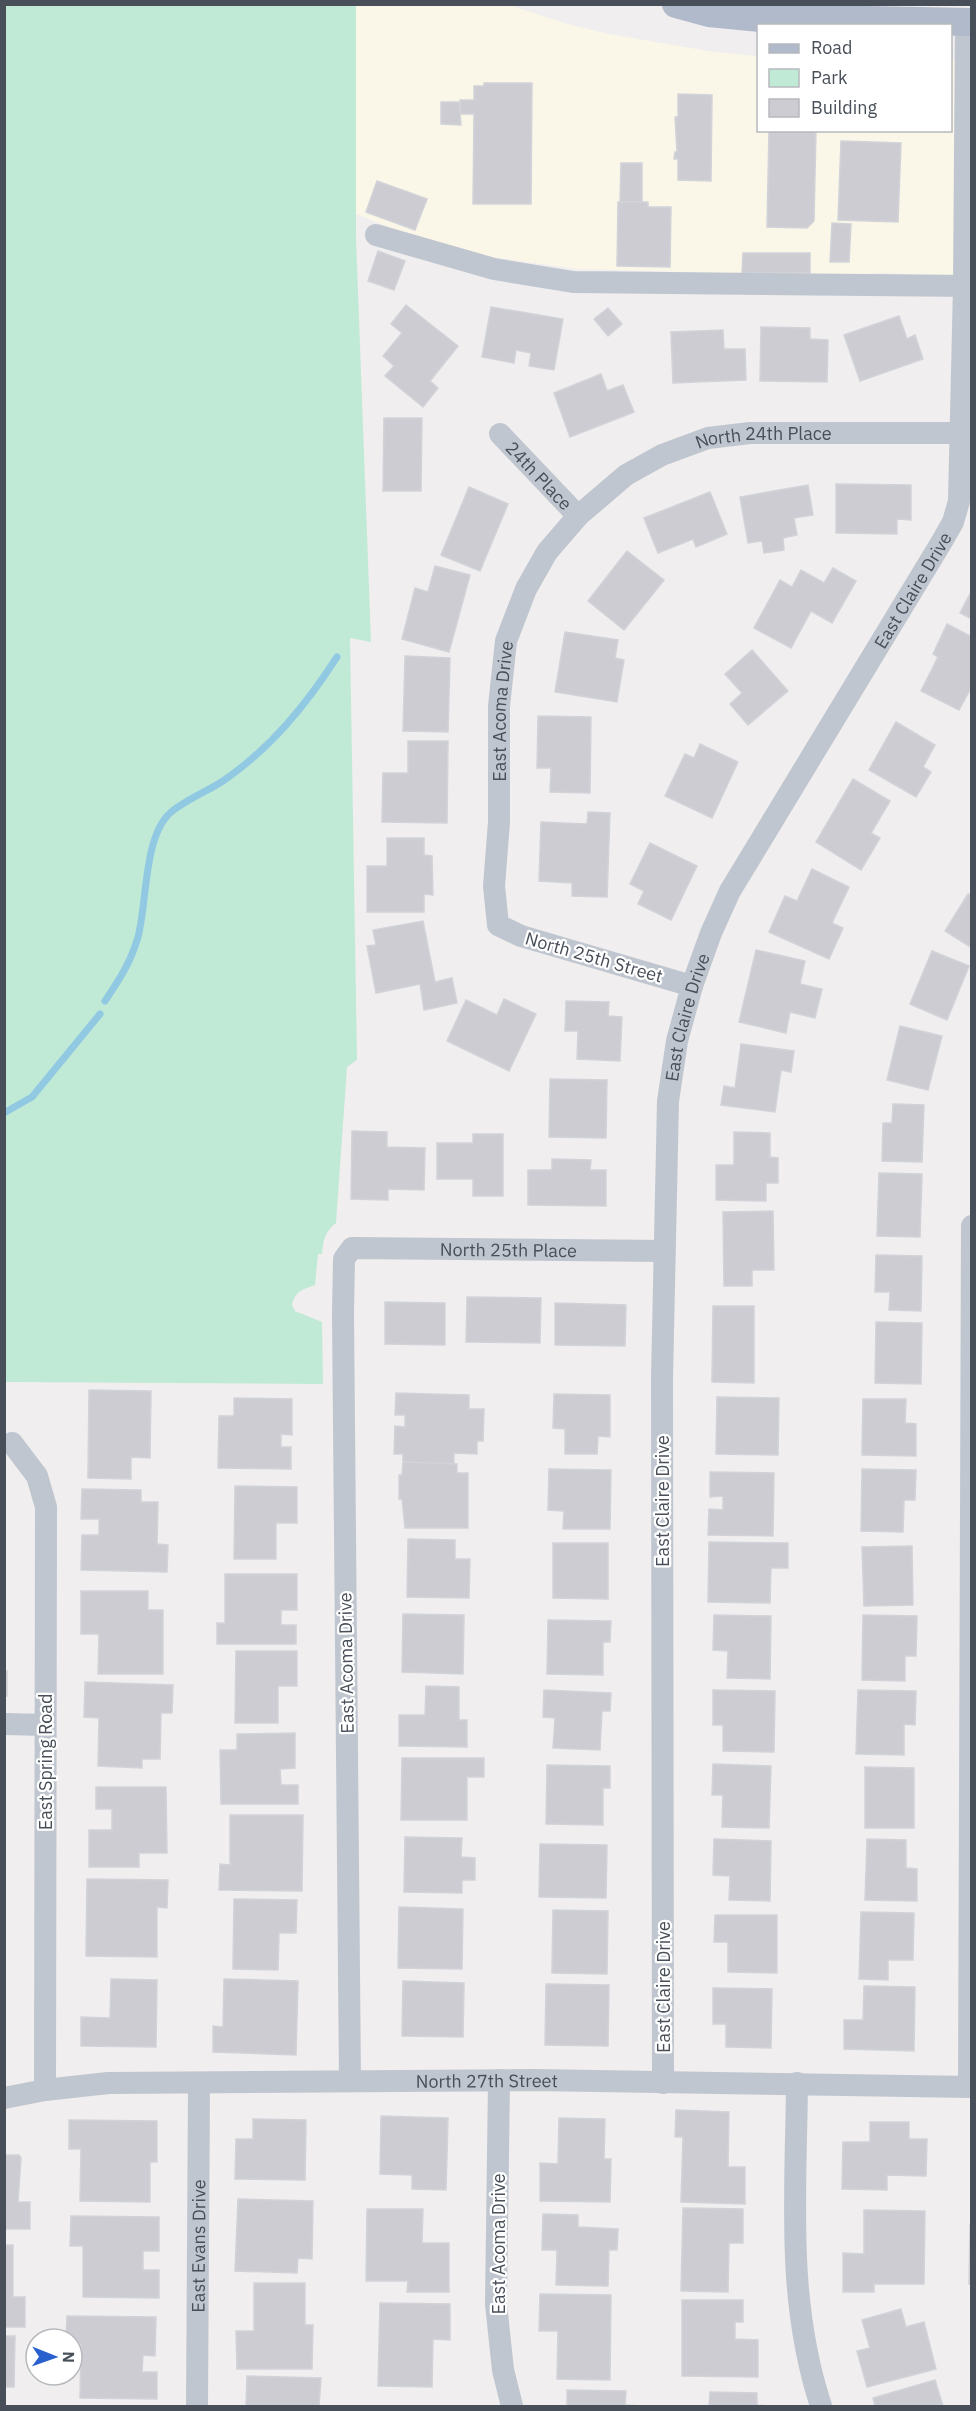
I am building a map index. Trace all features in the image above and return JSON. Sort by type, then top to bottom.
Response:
[{"type":"main road","points":[[676,4],[709,13],[760,18],[969,22]]},
{"type":"street","name":"East Claire Drive","points":[[663,2082],[662,1378],[668,1101],[677,1041],[692,986],[711,933],[730,891],[953,522],[959,501],[966,433],[969,22]]},
{"type":"street","points":[[376,235],[494,269],[573,282],[968,286]]},
{"type":"street","name":"North 24th Place","points":[[578,516],[626,475],[662,454],[708,438],[750,433],[966,433]]},
{"type":"street","name":"24th Place","points":[[500,434],[578,516]]},
{"type":"street","name":"East Acoma Drive","points":[[498,925],[494,886],[499,822],[499,706],[506,640],[526,589],[547,552],[578,516]]},
{"type":"street","name":"North 25th Street","points":[[498,925],[521,936],[692,986]]},
{"type":"street","points":[[970,2087],[972,1226]]},
{"type":"street","name":"East Acoma Drive","points":[[350,2081],[343,1316],[344,1259],[352,1248]]},
{"type":"street","name":"North 25th Place","points":[[352,1248],[664,1251]]},
{"type":"street","name":"East Spring Road","points":[[12,1443],[37,1476],[46,1507],[45,2090]]},
{"type":"street","points":[[4,1724],[45,1725]]},
{"type":"street","name":"East Acoma Drive","points":[[499,2080],[496,2304],[503,2370],[512,2406]]},
{"type":"street","name":"North 27th Street","points":[[4,2098],[45,2090],[108,2084],[350,2081],[499,2080],[970,2087]]},
{"type":"street","name":"East Evans Drive","points":[[197,2406],[198,2083]]},
{"type":"street","points":[[796,2083],[795,2279],[802,2331],[821,2406]]},
{"type":"shaded area","points":[[356,5],[509,5],[567,24],[609,34],[714,52],[757,56],[757,132],[952,132],[952,60],[971,60],[971,276],[881,273],[826,276],[577,269],[450,251],[356,214]]},
{"type":"green space","points":[[5,4],[356,5],[356,238],[371,642],[350,638],[357,1060],[347,1067],[336,1223],[325,1237],[322,1254],[318,1254],[315,1285],[297,1294],[292,1305],[295,1311],[322,1322],[323,1384],[5,1382]]},
{"type":"building","points":[[484,83],[532,83],[531,204],[473,204],[474,114],[460,114],[460,100],[474,100],[474,86],[484,86]]},
{"type":"building","points":[[678,94],[712,95],[711,181],[678,180],[678,159],[674,159],[675,152],[677,152],[675,117],[678,117]]},
{"type":"building","points":[[441,102],[459,102],[461,125],[441,124]]},
{"type":"building","points":[[769,132],[816,132],[814,221],[807,228],[767,227]]},
{"type":"building","points":[[841,141],[901,143],[898,222],[838,220]]},
{"type":"building","points":[[621,163],[642,163],[642,202],[620,202]]},
{"type":"building","points":[[377,181],[427,199],[415,230],[366,212]]},
{"type":"building","points":[[618,202],[648,202],[648,207],[671,207],[670,267],[617,266]]},
{"type":"building","points":[[832,223],[851,224],[849,262],[830,262]]},
{"type":"building","points":[[378,251],[405,261],[394,290],[368,281]]},
{"type":"building","points":[[743,253],[810,253],[810,273],[742,273]]},
{"type":"building","points":[[406,305],[458,346],[430,381],[438,388],[423,407],[385,376],[394,366],[383,356],[402,333],[391,324]]},
{"type":"building","points":[[491,307],[563,319],[554,370],[529,366],[531,353],[516,350],[514,363],[482,357]]},
{"type":"building","points":[[608,308],[622,324],[608,336],[594,319]]},
{"type":"building","points":[[899,316],[907,339],[915,335],[923,359],[860,381],[844,335]]},
{"type":"building","points":[[761,327],[810,328],[810,339],[828,340],[827,382],[760,381]]},
{"type":"building","points":[[723,330],[724,349],[745,349],[746,380],[673,383],[671,332]]},
{"type":"building","points":[[601,374],[607,391],[623,385],[634,412],[570,437],[554,393]]},
{"type":"building","points":[[384,418],[422,418],[421,491],[383,491]]},
{"type":"building","points":[[836,484],[911,485],[911,520],[897,519],[897,534],[836,533]]},
{"type":"building","points":[[808,485],[813,515],[794,518],[797,535],[783,538],[784,550],[764,553],[762,541],[748,543],[740,497]]},
{"type":"building","points":[[469,487],[508,504],[480,571],[441,555]]},
{"type":"building","points":[[710,492],[727,534],[696,547],[693,539],[658,553],[644,518]]},
{"type":"building","points":[[627,551],[664,580],[624,630],[588,601]]},
{"type":"building","points":[[435,566],[470,575],[449,652],[402,639],[415,588],[428,592]]},
{"type":"building","points":[[833,568],[856,581],[832,623],[811,611],[791,648],[754,628],[780,580],[792,587],[801,570],[824,583]]},
{"type":"building","points":[[972,590],[972,619],[960,613]]},
{"type":"building","points":[[947,624],[972,637],[972,686],[959,710],[921,691],[938,657],[933,654]]},
{"type":"building","points":[[565,632],[618,640],[615,658],[624,660],[617,702],[555,692]]},
{"type":"building","points":[[752,650],[788,691],[748,725],[730,704],[742,693],[725,674]]},
{"type":"building","points":[[405,656],[450,658],[448,732],[403,731]]},
{"type":"building","points":[[538,716],[591,717],[590,793],[550,792],[551,768],[537,768]]},
{"type":"building","points":[[896,722],[935,745],[923,767],[931,772],[916,797],[869,770]]},
{"type":"building","points":[[408,741],[448,741],[447,823],[382,822],[383,773],[408,773]]},
{"type":"building","points":[[700,744],[738,762],[712,818],[665,796],[685,754],[694,758]]},
{"type":"building","points":[[853,779],[890,801],[871,833],[880,838],[861,870],[816,842]]},
{"type":"building","points":[[588,812],[610,813],[607,897],[572,896],[572,883],[539,881],[541,822],[587,824]]},
{"type":"building","points":[[387,838],[424,838],[424,855],[432,856],[433,895],[424,894],[424,912],[367,912],[367,866],[387,866]]},
{"type":"building","points":[[650,843],[697,866],[671,920],[638,904],[644,891],[630,884]]},
{"type":"building","points":[[812,869],[849,887],[832,923],[843,928],[829,959],[769,932],[785,896],[797,901]]},
{"type":"building","points":[[968,894],[972,896],[972,948],[945,931]]},
{"type":"building","points":[[423,921],[435,982],[452,978],[457,1003],[424,1010],[420,984],[376,993],[367,946],[376,945],[373,930]]},
{"type":"building","points":[[756,950],[805,961],[800,984],[822,989],[815,1018],[790,1012],[786,1033],[739,1022]]},
{"type":"building","points":[[932,951],[969,966],[947,1020],[910,1004]]},
{"type":"building","points":[[504,999],[536,1014],[509,1071],[447,1041],[466,1000],[497,1015]]},
{"type":"building","points":[[566,1001],[609,1002],[608,1016],[622,1017],[620,1061],[577,1059],[578,1031],[565,1031]]},
{"type":"building","points":[[900,1026],[942,1036],[928,1090],[887,1080]]},
{"type":"building","points":[[741,1044],[794,1051],[791,1072],[781,1070],[775,1112],[721,1105],[724,1086],[735,1088]]},
{"type":"building","points":[[550,1079],[607,1080],[606,1138],[549,1137]]},
{"type":"building","points":[[893,1104],[924,1105],[922,1162],[882,1161],[883,1123],[892,1123]]},
{"type":"building","points":[[352,1131],[387,1132],[387,1147],[425,1148],[424,1190],[388,1189],[388,1200],[351,1199]]},
{"type":"building","points":[[734,1132],[770,1133],[770,1157],[778,1158],[778,1183],[766,1183],[766,1201],[716,1200],[716,1165],[734,1165]]},
{"type":"building","points":[[473,1134],[503,1134],[503,1196],[473,1196],[473,1179],[437,1179],[437,1143],[473,1143]]},
{"type":"building","points":[[552,1159],[591,1160],[590,1170],[606,1170],[606,1206],[528,1205],[528,1170],[552,1170]]},
{"type":"building","points":[[879,1173],[922,1174],[920,1237],[877,1236]]},
{"type":"building","points":[[773,1211],[774,1270],[752,1270],[752,1286],[724,1286],[723,1212]]},
{"type":"building","points":[[876,1255],[922,1256],[921,1311],[889,1310],[890,1292],[875,1292]]},
{"type":"building","points":[[467,1297],[541,1298],[540,1343],[466,1342]]},
{"type":"building","points":[[385,1302],[445,1303],[445,1345],[385,1344]]},
{"type":"building","points":[[555,1303],[626,1305],[625,1346],[555,1345]]},
{"type":"building","points":[[713,1306],[754,1306],[754,1383],[712,1382]]},
{"type":"building","points":[[876,1322],[922,1323],[921,1384],[875,1383]]},
{"type":"building","points":[[89,1390],[151,1391],[150,1458],[131,1457],[131,1479],[88,1478]]},
{"type":"building","points":[[396,1393],[469,1395],[469,1409],[484,1409],[483,1441],[477,1441],[477,1454],[454,1453],[454,1464],[403,1462],[403,1454],[394,1454],[395,1426],[405,1427],[405,1415],[395,1415]]},
{"type":"building","points":[[554,1394],[610,1395],[610,1437],[598,1436],[597,1454],[565,1454],[565,1429],[553,1428]]},
{"type":"building","points":[[717,1397],[779,1398],[778,1455],[716,1454]]},
{"type":"building","points":[[234,1398],[292,1399],[292,1435],[281,1434],[281,1447],[291,1447],[291,1469],[218,1468],[219,1416],[234,1416]]},
{"type":"building","points":[[863,1399],[906,1399],[905,1423],[916,1424],[916,1456],[862,1455]]},
{"type":"building","points":[[403,1462],[457,1464],[457,1473],[468,1473],[468,1528],[405,1528],[402,1499],[399,1499],[399,1475],[402,1475]]},
{"type":"building","points":[[549,1469],[611,1470],[610,1529],[563,1529],[564,1511],[548,1510]]},
{"type":"building","points":[[862,1469],[916,1470],[915,1500],[904,1500],[903,1532],[861,1531]]},
{"type":"building","points":[[710,1472],[774,1473],[773,1536],[708,1535],[709,1509],[723,1510],[723,1496],[710,1497]]},
{"type":"building","points":[[235,1486],[297,1487],[297,1523],[276,1523],[276,1559],[234,1559]]},
{"type":"building","points":[[82,1489],[141,1490],[141,1502],[158,1502],[157,1544],[168,1545],[167,1572],[81,1570],[82,1535],[99,1535],[99,1519],[81,1519]]},
{"type":"building","points":[[408,1539],[455,1540],[455,1559],[470,1559],[469,1598],[407,1597]]},
{"type":"building","points":[[709,1542],[788,1543],[788,1568],[771,1568],[770,1603],[708,1602]]},
{"type":"building","points":[[553,1543],[608,1543],[608,1599],[553,1598]]},
{"type":"building","points":[[912,1546],[913,1605],[864,1606],[862,1547]]},
{"type":"building","points":[[225,1574],[297,1574],[297,1610],[281,1610],[281,1625],[296,1625],[296,1644],[217,1644],[217,1623],[225,1623]]},
{"type":"building","points":[[81,1591],[148,1591],[148,1610],[163,1610],[163,1674],[98,1674],[99,1634],[81,1634]]},
{"type":"building","points":[[403,1614],[464,1615],[463,1674],[402,1672]]},
{"type":"building","points":[[714,1615],[771,1616],[770,1679],[727,1678],[728,1651],[713,1650]]},
{"type":"building","points":[[863,1615],[917,1616],[916,1656],[905,1656],[905,1681],[862,1680]]},
{"type":"building","points":[[548,1620],[611,1621],[610,1642],[603,1642],[603,1675],[547,1674]]},
{"type":"building","points":[[236,1651],[297,1651],[297,1686],[278,1686],[278,1723],[235,1723]]},
{"type":"building","points":[[4,1671],[7,1671],[7,1696],[4,1696]]},
{"type":"building","points":[[85,1682],[173,1685],[172,1713],[161,1713],[160,1759],[142,1759],[142,1768],[98,1766],[99,1718],[84,1717]]},
{"type":"building","points":[[426,1686],[459,1687],[459,1720],[467,1720],[467,1747],[399,1746],[399,1715],[425,1715]]},
{"type":"building","points":[[544,1690],[611,1693],[610,1711],[602,1711],[600,1750],[553,1748],[555,1718],[543,1717]]},
{"type":"building","points":[[713,1690],[775,1691],[774,1752],[723,1751],[723,1725],[713,1725]]},
{"type":"building","points":[[858,1690],[916,1691],[915,1725],[904,1724],[904,1755],[856,1754]]},
{"type":"building","points":[[295,1733],[295,1768],[280,1769],[281,1785],[298,1785],[298,1804],[221,1804],[220,1750],[237,1750],[237,1734]]},
{"type":"building","points":[[402,1758],[484,1758],[484,1777],[467,1777],[467,1820],[401,1820]]},
{"type":"building","points":[[713,1764],[771,1766],[769,1828],[722,1827],[723,1795],[712,1795]]},
{"type":"building","points":[[547,1765],[610,1766],[610,1788],[603,1788],[603,1825],[546,1824]]},
{"type":"building","points":[[865,1767],[914,1768],[914,1828],[865,1828]]},
{"type":"building","points":[[96,1787],[166,1787],[167,1853],[139,1853],[139,1867],[89,1867],[89,1830],[112,1830],[112,1809],[96,1809]]},
{"type":"building","points":[[230,1815],[303,1815],[302,1891],[219,1890],[220,1864],[230,1865]]},
{"type":"building","points":[[405,1837],[462,1838],[461,1857],[475,1858],[475,1880],[462,1880],[462,1893],[404,1892]]},
{"type":"building","points":[[714,1839],[771,1841],[770,1901],[729,1900],[730,1876],[713,1875]]},
{"type":"building","points":[[867,1839],[906,1840],[906,1868],[917,1869],[917,1901],[865,1900]]},
{"type":"building","points":[[540,1844],[607,1845],[606,1898],[539,1897]]},
{"type":"building","points":[[87,1879],[168,1880],[167,1908],[157,1907],[157,1957],[86,1956]]},
{"type":"building","points":[[234,1899],[297,1900],[296,1933],[279,1933],[278,1970],[233,1969]]},
{"type":"building","points":[[399,1907],[463,1909],[462,1969],[398,1968]]},
{"type":"building","points":[[553,1910],[608,1911],[607,1974],[552,1973]]},
{"type":"building","points":[[861,1912],[914,1913],[913,1960],[888,1960],[888,1980],[859,1979]]},
{"type":"building","points":[[715,1915],[777,1915],[777,1973],[728,1972],[728,1942],[714,1942]]},
{"type":"building","points":[[111,1979],[157,1980],[156,2047],[81,2046],[81,2017],[110,2018]]},
{"type":"building","points":[[224,1979],[298,1981],[296,2055],[213,2052],[213,2026],[223,2027]]},
{"type":"building","points":[[403,1981],[464,1983],[463,2037],[402,2036]]},
{"type":"building","points":[[546,1984],[609,1985],[608,2046],[545,2045]]},
{"type":"building","points":[[864,1986],[915,1987],[914,2051],[844,2049],[844,2020],[863,2020]]},
{"type":"building","points":[[713,1988],[772,1989],[771,2048],[726,2047],[726,2024],[713,2024]]},
{"type":"building","points":[[676,2110],[729,2112],[728,2167],[745,2167],[745,2204],[681,2202],[683,2137],[675,2137]]},
{"type":"building","points":[[381,2116],[448,2118],[446,2190],[412,2189],[412,2175],[380,2174]]},
{"type":"building","points":[[559,2118],[605,2119],[604,2159],[611,2159],[610,2202],[540,2201],[540,2163],[558,2164]]},
{"type":"building","points":[[253,2119],[306,2120],[305,2180],[235,2179],[236,2139],[253,2139]]},
{"type":"building","points":[[69,2120],[157,2121],[157,2162],[150,2162],[150,2202],[80,2201],[81,2149],[69,2149]]},
{"type":"building","points":[[870,2122],[909,2122],[909,2139],[927,2139],[926,2176],[887,2175],[887,2190],[842,2189],[843,2142],[870,2142]]},
{"type":"building","points":[[4,2155],[19,2155],[21,2158],[18,2202],[30,2202],[30,2229],[4,2229]]},
{"type":"building","points":[[238,2199],[313,2201],[312,2259],[298,2258],[297,2273],[235,2271]]},
{"type":"building","points":[[683,2208],[743,2209],[743,2243],[729,2243],[728,2292],[681,2291]]},
{"type":"building","points":[[367,2209],[423,2209],[422,2243],[449,2243],[449,2292],[407,2292],[408,2281],[366,2281]]},
{"type":"building","points":[[864,2210],[925,2211],[924,2284],[874,2284],[874,2292],[843,2292],[843,2253],[864,2254]]},
{"type":"building","points":[[543,2214],[578,2215],[578,2227],[618,2229],[617,2250],[609,2250],[608,2286],[556,2285],[557,2250],[542,2250]]},
{"type":"building","points":[[71,2216],[159,2217],[159,2251],[143,2251],[143,2270],[159,2270],[159,2298],[83,2297],[83,2246],[70,2246]]},
{"type":"building","points":[[970,2225],[972,2225],[972,2284],[969,2284]]},
{"type":"building","points":[[4,2245],[13,2245],[13,2297],[25,2297],[25,2327],[4,2327]]},
{"type":"building","points":[[254,2283],[305,2283],[305,2325],[313,2325],[312,2369],[237,2369],[236,2331],[254,2331]]},
{"type":"building","points":[[540,2294],[611,2295],[610,2380],[557,2379],[558,2331],[539,2331]]},
{"type":"building","points":[[682,2300],[743,2300],[743,2322],[735,2322],[735,2339],[758,2340],[758,2377],[682,2376]]},
{"type":"building","points":[[380,2303],[450,2304],[450,2340],[433,2339],[432,2387],[378,2386]]},
{"type":"building","points":[[901,2309],[906,2327],[924,2322],[936,2369],[867,2387],[857,2351],[870,2348],[862,2320]]},
{"type":"building","points":[[67,2316],[156,2317],[155,2356],[143,2355],[142,2372],[157,2372],[157,2399],[80,2398],[80,2387],[84,2387],[84,2327],[67,2327]]},
{"type":"building","points":[[4,2336],[15,2336],[14,2387],[4,2387]]},
{"type":"building","points":[[247,2376],[321,2378],[319,2406],[246,2406]]},
{"type":"building","points":[[935,2380],[943,2406],[875,2406],[873,2398]]},
{"type":"building","points":[[567,2390],[626,2391],[625,2405],[642,2406],[567,2406]]},
{"type":"building","points":[[710,2392],[757,2393],[757,2405],[769,2406],[709,2406]]},
{"type":"waterway","points":[[105,1001],[124,971],[138,937],[151,854],[161,825],[174,810],[223,781],[272,740],[300,709],[337,657]]},
{"type":"waterway","points":[[4,1113],[32,1097],[100,1014]]}]
